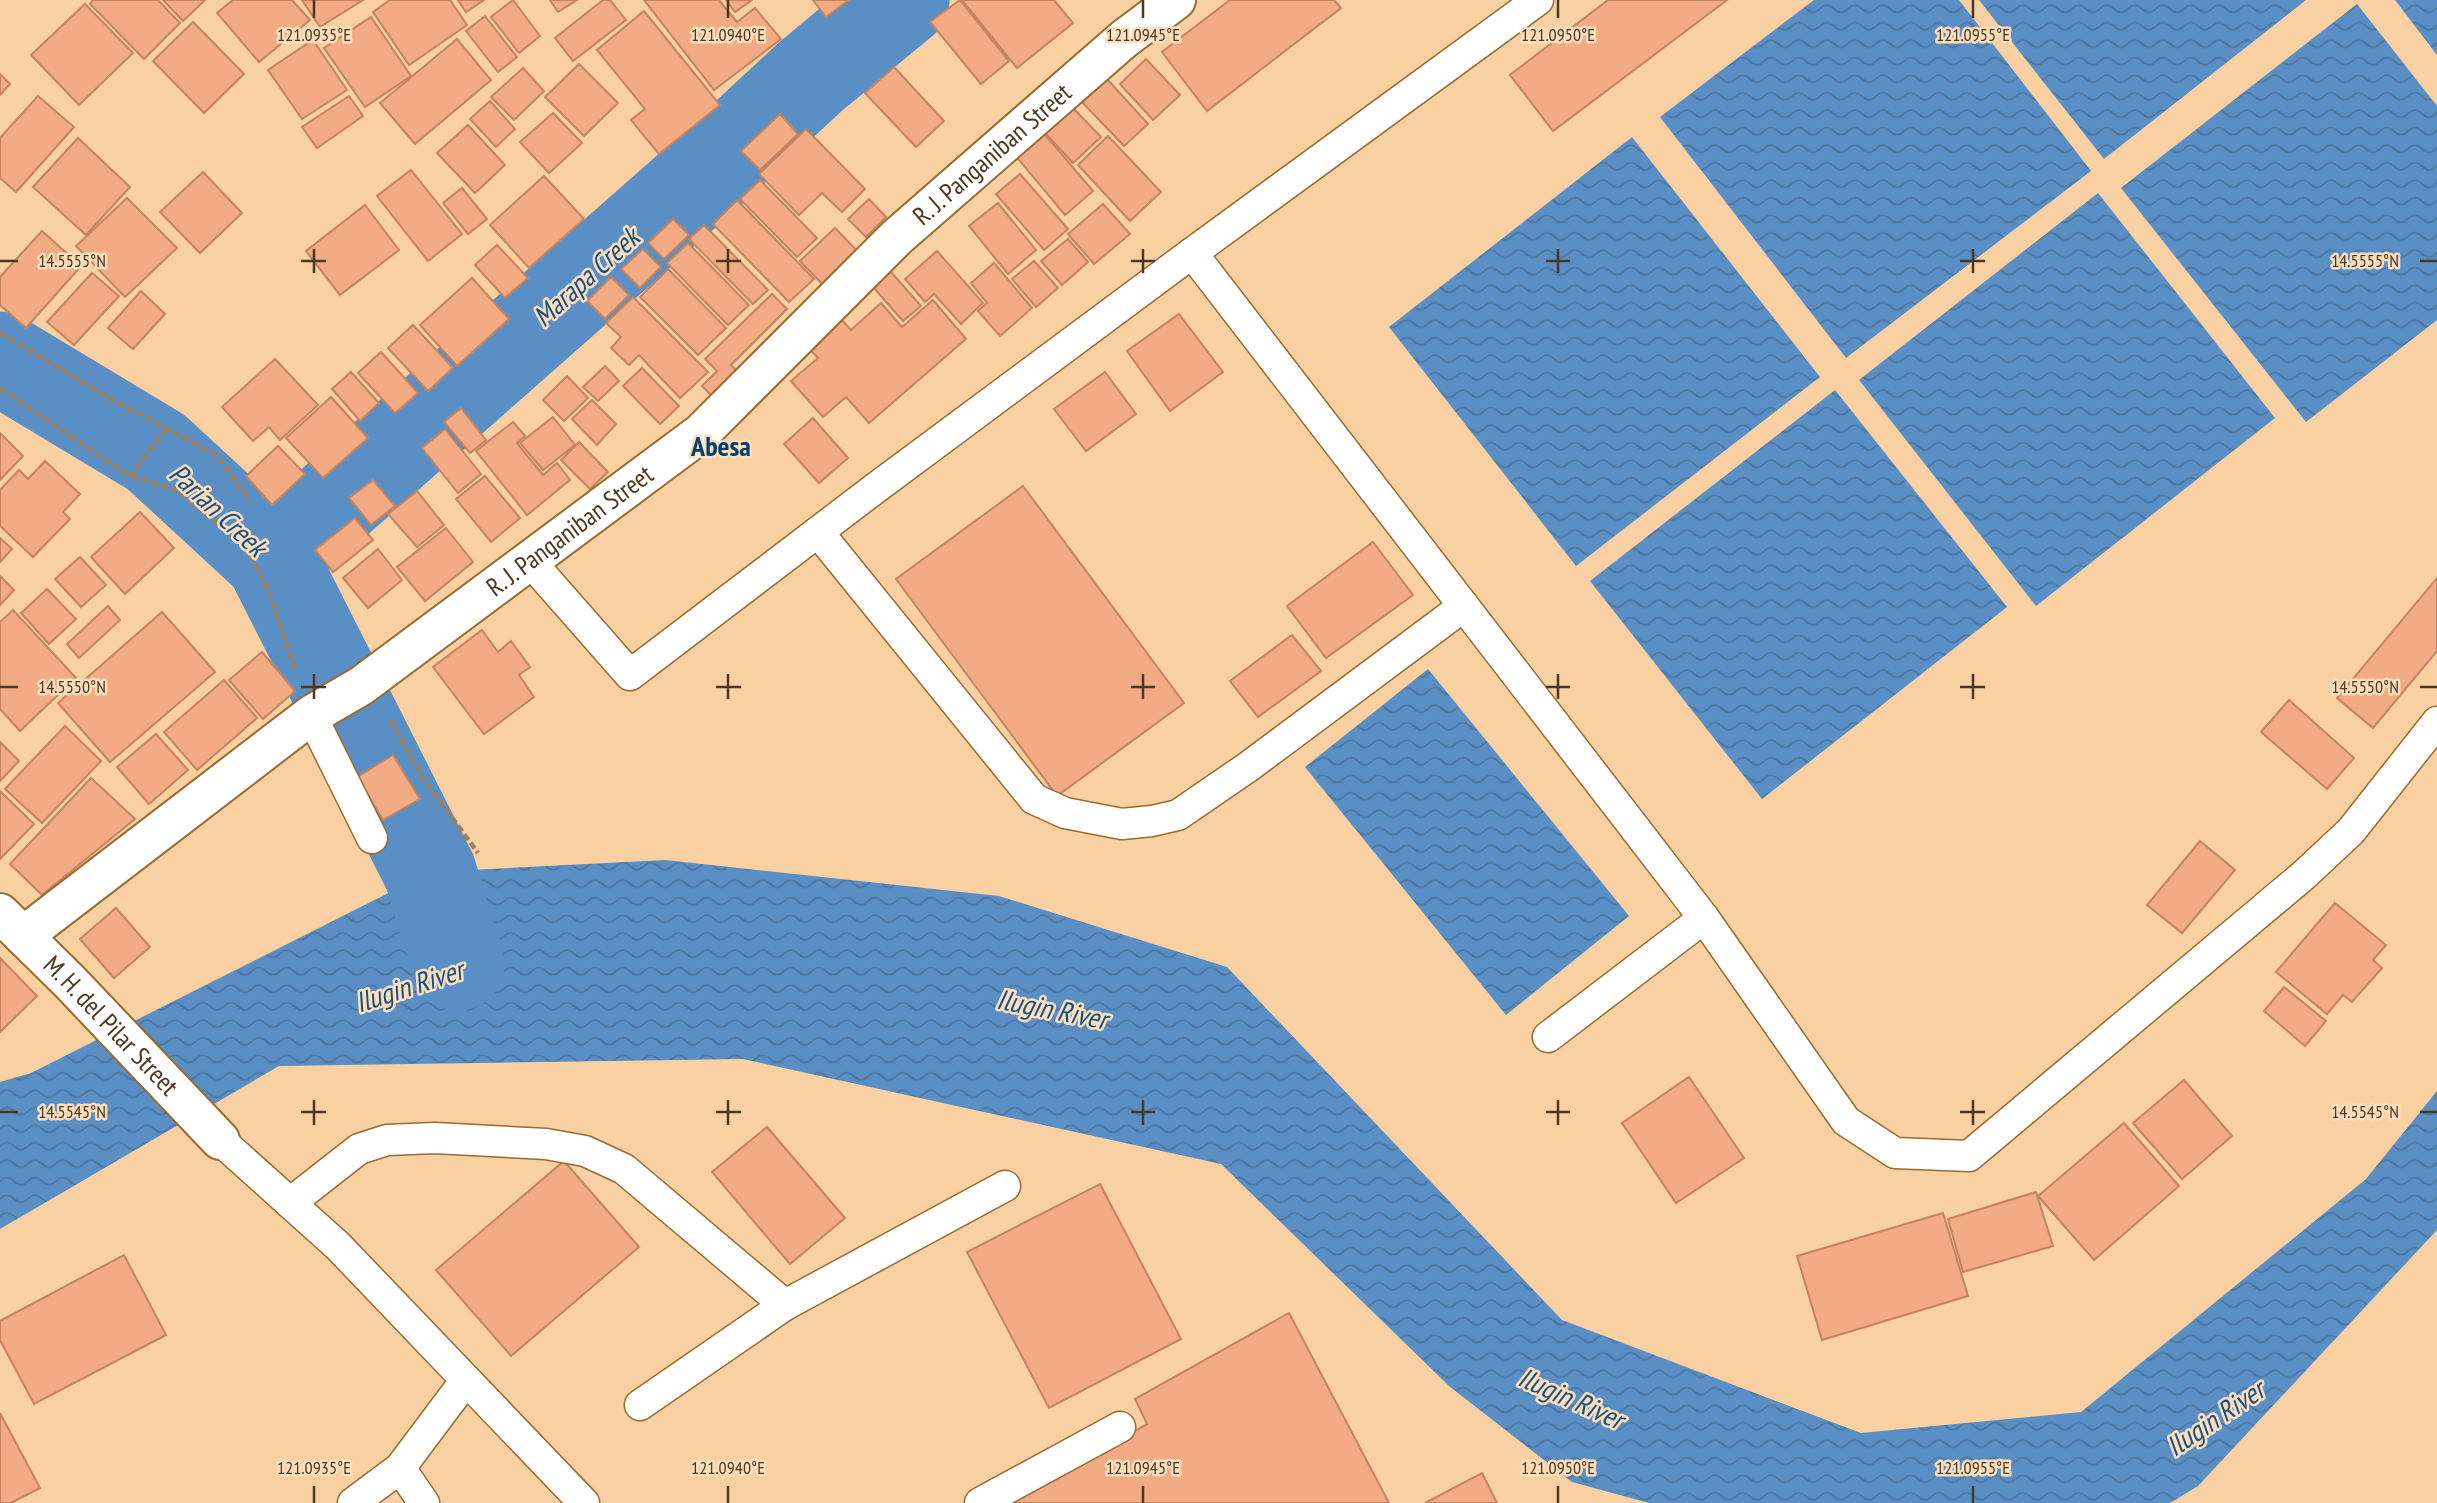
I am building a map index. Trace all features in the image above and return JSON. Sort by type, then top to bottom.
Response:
[{"type":"street","name":"R. J. Panganiban Street","points":[[11,924],[364,683],[701,433],[897,237],[1124,39],[1176,0]]},
{"type":"street","name":"M. H. del Pilar Street","points":[[11,924],[220,1140]]},
{"type":"lane","points":[[528,560],[630,675],[818,531],[1538,0]]},
{"type":"lane","points":[[1192,253],[1704,918],[1846,1121],[1895,1153],[1969,1156],[2314,866],[2351,831],[2437,722]]},
{"type":"lane","points":[[818,531],[1034,799],[1065,813],[1122,824],[1178,815],[1248,767],[1464,606]]},
{"type":"lane","points":[[317,713],[372,838]]},
{"type":"lane","points":[[1548,1037],[1704,918]]},
{"type":"lane","points":[[290,1203],[359,1149],[387,1140],[435,1138],[546,1144],[585,1152],[624,1169],[785,1305]]},
{"type":"lane","points":[[220,1140],[338,1246],[584,1503]]},
{"type":"lane","points":[[640,1405],[785,1305],[1005,1185]]},
{"type":"lane","points":[[353,1503],[400,1468],[466,1380]]},
{"type":"lane","points":[[980,1503],[1120,1427]]},
{"type":"lane","points":[[400,1468],[424,1503]]},
{"type":"path","points":[[0,333],[216,455],[251,502]]},
{"type":"path","points":[[0,388],[130,476],[177,490],[244,545],[268,589],[317,713]]},
{"type":"path","points":[[130,476],[166,429]]},
{"type":"path","points":[[364,683],[423,779],[478,853]]},
{"type":"water","points":[[1814,0],[1959,0],[2091,171],[1846,358],[1660,117]]},
{"type":"water","points":[[1979,0],[2306,0],[2104,159]]},
{"type":"water","points":[[2395,0],[2437,0],[2437,55]]},
{"type":"water","points":[[2357,4],[2437,106],[2437,320],[2306,422],[2121,188]]},
{"type":"water","points":[[1632,137],[1820,377],[1576,566],[1389,327]]},
{"type":"water","points":[[2098,193],[2275,418],[2036,606],[1859,380]]},
{"type":"water","points":[[1835,390],[2007,607],[1762,799],[1590,581]]},
{"type":"water","points":[[1428,669],[1629,916],[1506,1015],[1305,767]]},
{"type":"water","name":"Ilugin River","points":[[665,860],[999,896],[1227,967],[1562,1320],[1861,1433],[2081,1412],[2366,1179],[2437,1091],[2437,1230],[2198,1486],[2170,1503],[1649,1503],[1572,1482],[1449,1386],[1221,1164],[743,1059],[279,1066],[0,1229],[0,1082],[31,1073],[430,872]]},
{"type":"building","points":[[93,0],[158,0],[180,23],[144,59],[90,4]]},
{"type":"building","points":[[163,0],[205,0],[183,21]]},
{"type":"building","points":[[233,0],[292,0],[310,20],[259,62],[217,13]]},
{"type":"building","points":[[302,0],[363,0],[320,27]]},
{"type":"building","points":[[390,0],[450,0],[467,25],[409,65],[373,12]]},
{"type":"building","points":[[458,0],[484,0],[466,12]]},
{"type":"building","points":[[513,0],[540,36],[519,53],[491,17]]},
{"type":"building","points":[[550,0],[577,0],[558,12]]},
{"type":"building","points":[[603,0],[610,0],[626,20],[573,61],[555,38]]},
{"type":"building","points":[[644,0],[719,0],[737,22],[755,8],[781,39],[714,90]]},
{"type":"building","points":[[726,0],[752,0],[735,12]]},
{"type":"building","points":[[813,0],[849,0],[826,17]]},
{"type":"building","points":[[960,0],[1009,61],[981,84],[930,22]]},
{"type":"building","points":[[962,0],[1054,0],[1073,23],[1017,68]]},
{"type":"building","points":[[1230,0],[1334,0],[1341,8],[1207,111],[1162,52]]},
{"type":"building","points":[[1608,0],[1727,0],[1553,131],[1510,75]]},
{"type":"building","points":[[85,4],[133,53],[79,105],[31,55]]},
{"type":"building","points":[[644,11],[720,105],[659,154],[631,120],[645,109],[597,50]]},
{"type":"building","points":[[485,16],[517,57],[498,72],[466,31]]},
{"type":"building","points":[[371,17],[411,76],[365,107],[324,48]]},
{"type":"building","points":[[193,22],[244,74],[204,113],[153,61]]},
{"type":"building","points":[[457,39],[491,80],[415,144],[380,103]]},
{"type":"building","points":[[313,40],[347,90],[302,119],[268,70]]},
{"type":"building","points":[[1146,59],[1180,95],[1153,120],[1120,84]]},
{"type":"building","points":[[579,64],[618,103],[584,136],[545,97]]},
{"type":"building","points":[[894,67],[944,121],[916,147],[865,93]]},
{"type":"building","points":[[523,68],[544,91],[514,120],[491,97]]},
{"type":"building","points":[[0,74],[10,84],[0,95]]},
{"type":"building","points":[[1107,79],[1148,124],[1124,146],[1082,102]]},
{"type":"building","points":[[38,96],[74,127],[16,192],[0,178],[0,138]]},
{"type":"building","points":[[349,96],[363,116],[317,148],[302,127]]},
{"type":"building","points":[[490,101],[515,129],[496,147],[470,119]]},
{"type":"building","points":[[1072,107],[1101,137],[1073,163],[1044,132]]},
{"type":"building","points":[[553,113],[582,143],[549,173],[520,142]]},
{"type":"building","points":[[780,114],[798,134],[760,170],[741,151]]},
{"type":"building","points":[[468,125],[505,165],[475,193],[437,153]]},
{"type":"building","points":[[806,129],[865,189],[842,212],[822,193],[799,215],[759,174]]},
{"type":"building","points":[[1042,131],[1093,191],[1065,215],[1015,155]]},
{"type":"building","points":[[1108,136],[1161,192],[1130,221],[1078,165]]},
{"type":"building","points":[[78,138],[130,187],[86,235],[33,187]]},
{"type":"building","points":[[411,170],[462,234],[428,261],[377,196]]},
{"type":"building","points":[[203,172],[242,213],[200,253],[160,212]]},
{"type":"building","points":[[1020,174],[1068,229],[1044,250],[996,194]]},
{"type":"building","points":[[544,176],[584,219],[529,268],[490,225]]},
{"type":"building","points":[[760,180],[817,238],[797,257],[740,199]]},
{"type":"building","points":[[462,188],[487,219],[468,234],[443,203]]},
{"type":"building","points":[[127,198],[177,248],[125,297],[76,246]]},
{"type":"building","points":[[869,199],[886,217],[866,237],[848,219]]},
{"type":"building","points":[[737,200],[814,279],[789,302],[713,224]]},
{"type":"building","points":[[998,203],[1036,250],[1008,274],[969,226]]},
{"type":"building","points":[[1103,204],[1130,234],[1094,264],[1068,234]]},
{"type":"building","points":[[365,205],[399,250],[340,295],[306,251]]},
{"type":"building","points":[[673,219],[689,235],[664,259],[648,243]]},
{"type":"building","points":[[704,225],[768,290],[753,304],[689,239]]},
{"type":"building","points":[[835,228],[861,255],[826,288],[800,261]]},
{"type":"building","points":[[42,231],[81,266],[26,328],[0,305],[0,277]]},
{"type":"building","points":[[1068,239],[1088,262],[1062,285],[1041,261]]},
{"type":"building","points":[[688,243],[749,305],[728,325],[667,263]]},
{"type":"building","points":[[497,245],[528,278],[505,298],[475,265]]},
{"type":"building","points":[[643,249],[661,267],[640,288],[621,269]]},
{"type":"building","points":[[937,251],[983,303],[961,324],[934,294],[925,302],[905,279]]},
{"type":"building","points":[[1034,261],[1058,288],[1036,307],[1012,279]]},
{"type":"building","points":[[994,263],[1032,308],[1000,336],[978,311],[987,303],[971,283]]},
{"type":"building","points":[[884,264],[921,306],[903,321],[866,279]]},
{"type":"building","points":[[668,269],[726,328],[698,355],[640,297]]},
{"type":"building","points":[[92,273],[119,296],[74,345],[47,322]]},
{"type":"building","points":[[611,277],[629,295],[605,319],[587,301]]},
{"type":"building","points":[[472,278],[509,319],[457,366],[420,325]]},
{"type":"building","points":[[141,291],[165,314],[133,349],[108,328]]},
{"type":"building","points":[[772,294],[787,309],[731,365],[743,377],[718,402],[702,386],[717,371],[705,359]]},
{"type":"building","points":[[633,297],[708,372],[680,398],[639,355],[629,365],[611,348],[621,337],[606,323]]},
{"type":"building","points":[[933,300],[966,339],[869,423],[846,397],[823,417],[791,381],[818,358],[807,346],[840,318],[851,330],[881,303],[902,327]]},
{"type":"building","points":[[1179,314],[1223,372],[1170,411],[1127,351]]},
{"type":"building","points":[[413,325],[453,368],[428,391],[388,348]]},
{"type":"building","points":[[381,352],[418,393],[395,413],[358,373]]},
{"type":"building","points":[[275,359],[318,405],[280,440],[269,427],[253,441],[222,407]]},
{"type":"building","points":[[605,366],[619,381],[598,401],[583,387]]},
{"type":"building","points":[[642,368],[679,406],[660,424],[623,386]]},
{"type":"building","points":[[351,372],[379,403],[360,421],[332,389]]},
{"type":"building","points":[[1105,372],[1136,414],[1086,451],[1054,409]]},
{"type":"building","points":[[567,376],[588,398],[564,421],[543,400]]},
{"type":"building","points":[[331,397],[368,438],[323,478],[286,438]]},
{"type":"building","points":[[592,400],[616,424],[597,445],[572,419]]},
{"type":"building","points":[[461,408],[486,440],[470,453],[444,422]]},
{"type":"building","points":[[553,417],[575,445],[543,470],[520,443]]},
{"type":"building","points":[[813,418],[848,458],[819,483],[784,444]]},
{"type":"building","points":[[513,422],[525,436],[517,443],[543,475],[557,463],[570,480],[527,515],[476,451]]},
{"type":"building","points":[[445,429],[481,474],[458,493],[422,448]]},
{"type":"building","points":[[0,433],[23,456],[0,480]]},
{"type":"building","points":[[579,442],[608,472],[590,489],[561,460]]},
{"type":"building","points":[[278,446],[305,474],[272,505],[246,476]]},
{"type":"building","points":[[45,461],[80,494],[63,512],[70,519],[33,557],[0,526],[0,490],[19,470],[28,479]]},
{"type":"building","points":[[485,476],[520,518],[491,542],[456,499]]},
{"type":"building","points":[[373,480],[395,506],[371,525],[349,498]]},
{"type":"building","points":[[1023,486],[1184,703],[1057,796],[896,579]]},
{"type":"building","points":[[417,491],[444,525],[417,547],[388,514]]},
{"type":"building","points":[[140,512],[174,548],[125,594],[91,557]]},
{"type":"building","points":[[355,518],[373,540],[333,572],[315,550]]},
{"type":"building","points":[[446,528],[473,562],[425,601],[397,567]]},
{"type":"building","points":[[0,538],[12,549],[0,562]]},
{"type":"building","points":[[1373,542],[1413,595],[1326,658],[1287,606]]},
{"type":"building","points":[[378,549],[402,580],[368,608],[343,578]]},
{"type":"building","points":[[80,557],[106,585],[81,607],[55,579]]},
{"type":"building","points":[[0,576],[14,590],[0,605]]},
{"type":"building","points":[[2437,578],[2437,651],[2373,728],[2337,698]]},
{"type":"building","points":[[47,589],[76,619],[49,644],[21,613]]},
{"type":"building","points":[[108,606],[120,620],[79,658],[67,644]]},
{"type":"building","points":[[13,610],[76,678],[20,731],[0,709],[0,622]]},
{"type":"building","points":[[162,612],[215,672],[110,762],[58,703]]},
{"type":"building","points":[[482,630],[498,652],[511,641],[530,667],[519,675],[534,697],[484,734],[433,667]]},
{"type":"building","points":[[1292,635],[1321,671],[1258,717],[1230,681]]},
{"type":"building","points":[[262,652],[295,691],[263,719],[229,680]]},
{"type":"building","points":[[224,680],[257,718],[197,770],[164,732]]},
{"type":"building","points":[[2289,700],[2354,758],[2327,789],[2261,732]]},
{"type":"building","points":[[65,726],[101,761],[42,823],[5,789]]},
{"type":"building","points":[[156,734],[188,770],[149,804],[117,767]]},
{"type":"building","points":[[0,742],[19,761],[0,781]]},
{"type":"building","points":[[393,755],[420,799],[383,820],[357,777]]},
{"type":"building","points":[[91,778],[135,819],[42,895],[10,864]]},
{"type":"building","points":[[0,791],[34,824],[0,859]]},
{"type":"building","points":[[2200,841],[2235,870],[2182,933],[2147,905]]},
{"type":"building","points":[[2335,903],[2386,945],[2373,960],[2382,968],[2352,1002],[2343,995],[2327,1014],[2276,972]]},
{"type":"building","points":[[116,908],[150,947],[114,978],[80,939]]},
{"type":"building","points":[[0,958],[37,996],[0,1032]]},
{"type":"building","points":[[2284,987],[2326,1021],[2305,1046],[2264,1011]]},
{"type":"building","points":[[1689,1077],[1744,1158],[1676,1203],[1622,1123]]},
{"type":"building","points":[[2184,1080],[2232,1136],[2182,1179],[2133,1123]]},
{"type":"building","points":[[2124,1123],[2179,1186],[2094,1260],[2038,1196]]},
{"type":"building","points":[[767,1127],[845,1218],[790,1264],[712,1172]]},
{"type":"building","points":[[564,1161],[639,1247],[511,1356],[436,1270]]},
{"type":"building","points":[[1100,1184],[1181,1339],[1049,1408],[967,1252]]},
{"type":"building","points":[[2036,1192],[2053,1246],[1963,1272],[1948,1219]]},
{"type":"building","points":[[1943,1213],[1968,1296],[1822,1340],[1797,1256]]},
{"type":"building","points":[[124,1255],[166,1335],[34,1404],[0,1340],[0,1321]]},
{"type":"building","points":[[1289,1313],[1389,1503],[1005,1503],[1147,1424],[1135,1399]]},
{"type":"building","points":[[0,1413],[40,1488],[11,1503],[0,1503]]},
{"type":"building","points":[[1482,1473],[1497,1503],[1425,1503]]},
{"type":"waterway","name":"Marapa Creek","points":[[271,558],[697,182],[810,77],[903,0]]},
{"type":"waterway","name":"Parian Creek","points":[[0,358],[156,452],[271,558],[430,872],[458,964]]},
{"type":"district","name":"Abesa","points":[[721,446]]}]
